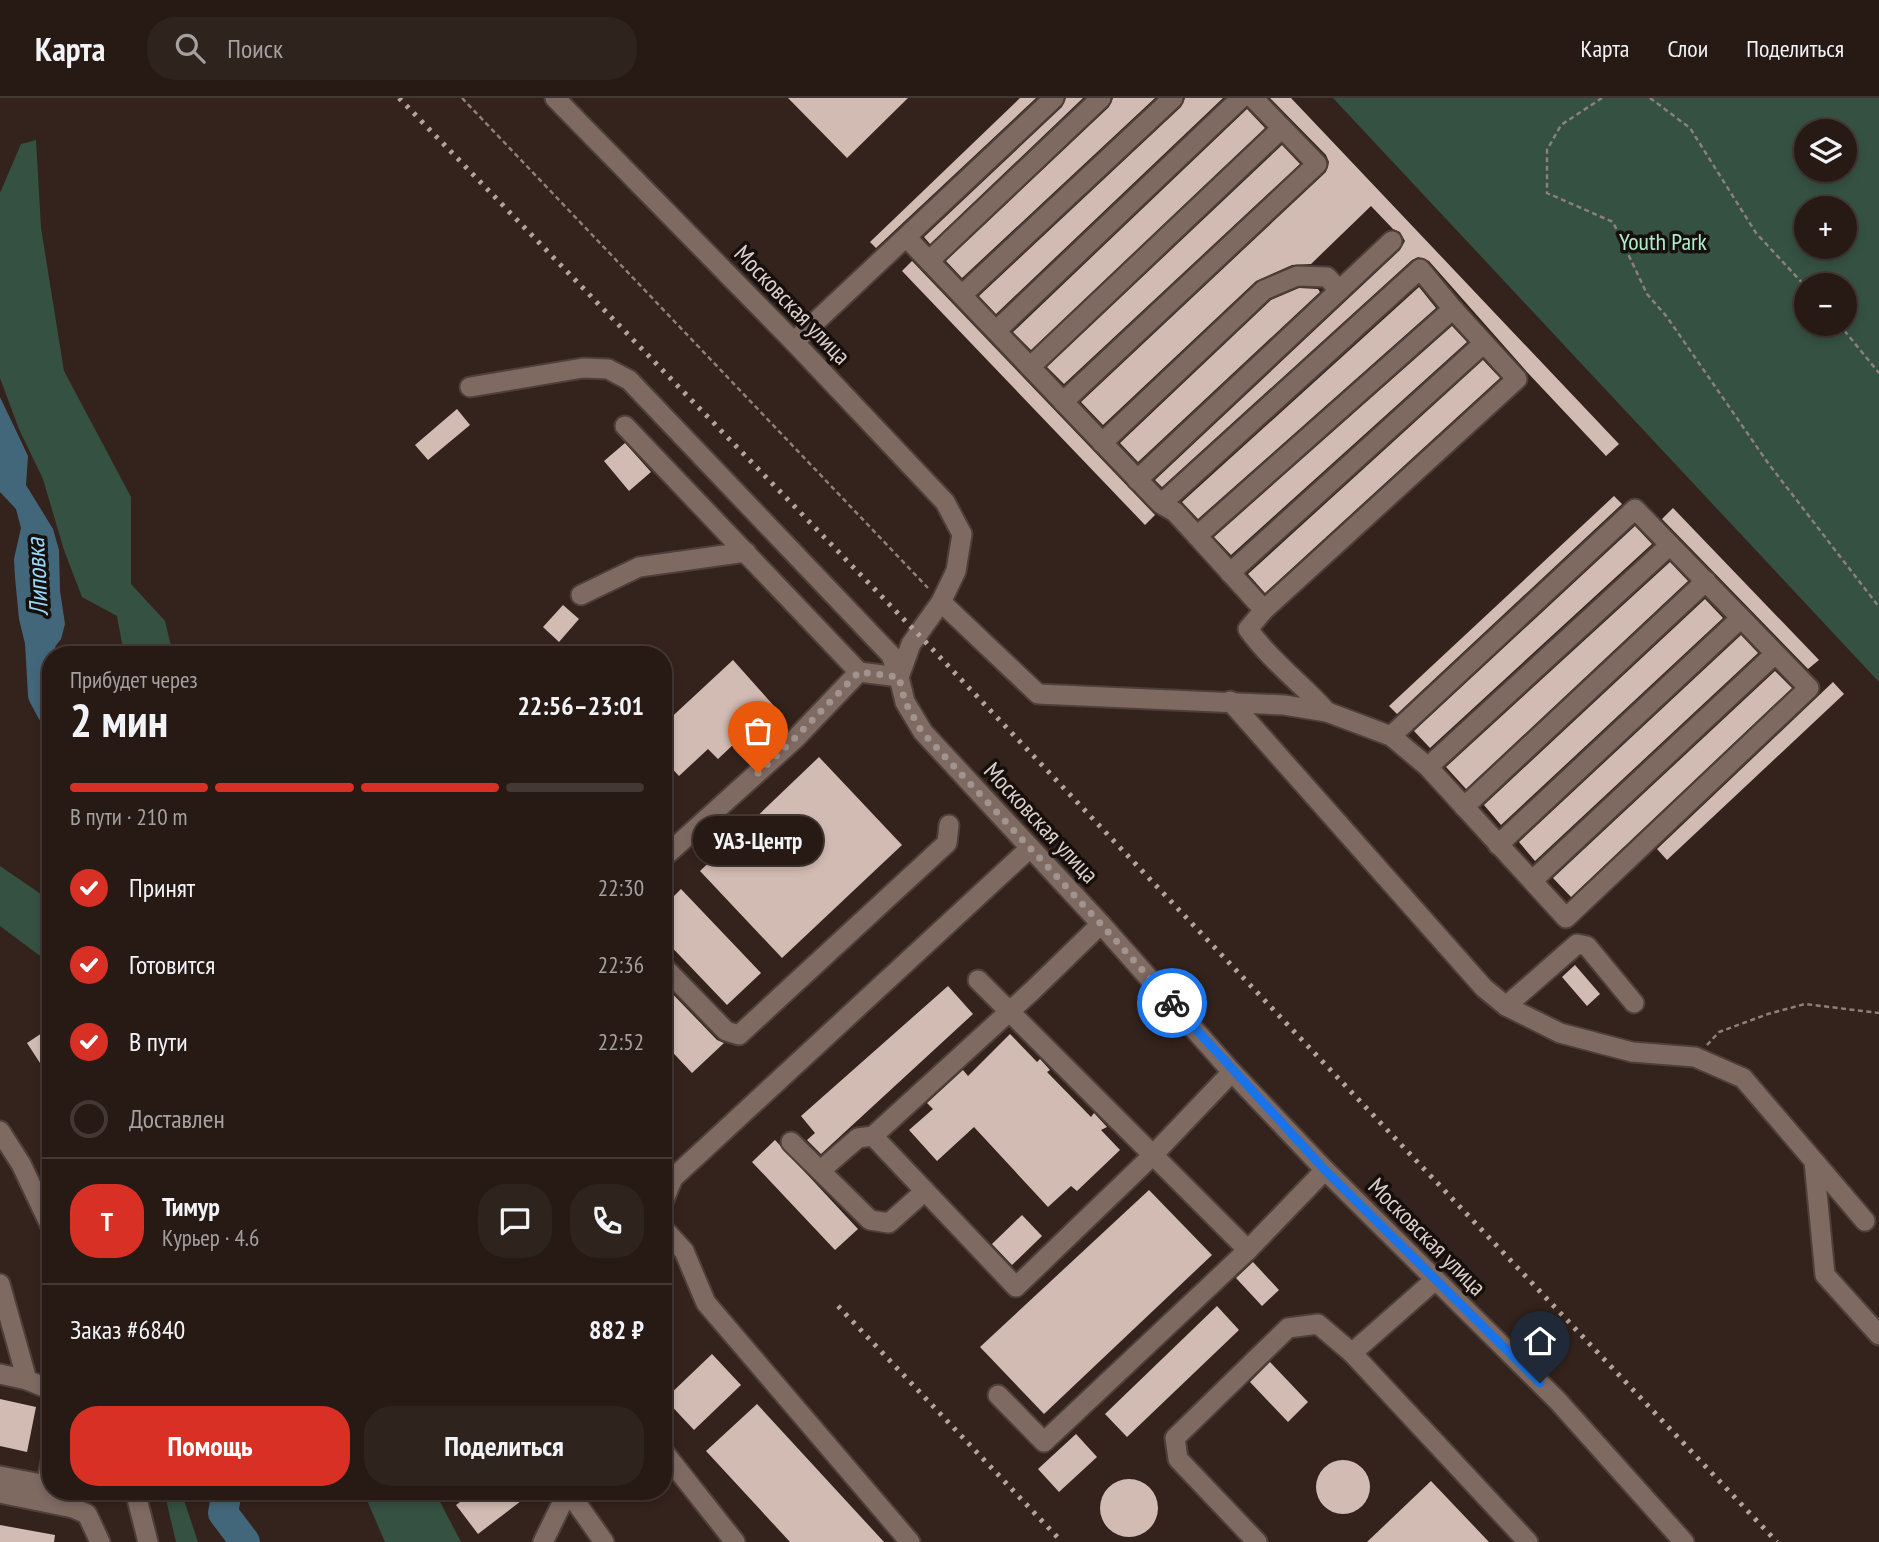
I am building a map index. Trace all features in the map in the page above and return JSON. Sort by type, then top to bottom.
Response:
[{"type":"street","name":"Московская улица","points":[[555,98],[794,342],[945,502],[962,534],[956,571],[941,602],[911,645],[899,677],[905,702],[922,732],[1101,924],[1232,1072],[1325,1170],[1557,1400],[1684,1542]]},
{"type":"street","points":[[794,342],[1054,98]]},
{"type":"street","points":[[929,261],[1101,98]]},
{"type":"street","points":[[962,295],[1172,98]]},
{"type":"street","points":[[996,331],[1241,98]]},
{"type":"street","points":[[1063,402],[1317,164],[1253,98]]},
{"type":"street","points":[[1030,367],[1282,128]]},
{"type":"street","points":[[907,237],[1161,504],[1175,512],[1264,610]]},
{"type":"street","points":[[1138,480],[1392,241]]},
{"type":"street","points":[[1161,504],[1420,269],[1517,379],[1264,610],[1248,629],[1261,647],[1327,712]]},
{"type":"street","points":[[1102,443],[1264,290],[1297,276],[1327,277],[1339,290]]},
{"type":"street","points":[[1197,536],[1453,309]]},
{"type":"street","points":[[1230,573],[1484,343]]},
{"type":"street","points":[[470,387],[583,369],[608,369],[629,380],[891,655],[899,677],[859,672],[625,426]]},
{"type":"street","points":[[941,602],[1038,694],[1284,705],[1327,712],[1391,736],[1428,767],[1566,918],[1809,688],[1635,509],[1391,736]]},
{"type":"street","points":[[1428,767],[1670,545]]},
{"type":"street","points":[[581,595],[639,567],[746,552]]},
{"type":"street","points":[[1464,807],[1706,582]]},
{"type":"street","points":[[1498,845],[1741,618]]},
{"type":"street","points":[[1534,880],[1775,654]]},
{"type":"street","points":[[672,850],[795,738],[859,672]]},
{"type":"street","points":[[1230,701],[1483,988],[1506,1006],[1560,1033],[1632,1052],[1695,1057],[1743,1078],[1865,1221]]},
{"type":"street","points":[[672,975],[726,1031],[739,1035],[947,843],[949,825]]},
{"type":"street","points":[[672,1170],[1030,848]]},
{"type":"street","points":[[821,1170],[858,1138],[873,1136],[1011,1011],[1101,924]]},
{"type":"street","points":[[1506,1006],[1577,944],[1587,946],[1634,1003]]},
{"type":"street","points":[[978,980],[1248,1250]]},
{"type":"street","points":[[873,1136],[1016,1287],[1153,1155],[1232,1072]]},
{"type":"street","points":[[0,1131],[21,1164],[42,1208]]},
{"type":"street","points":[[792,1142],[870,1220],[889,1223],[925,1191]]},
{"type":"street","points":[[1814,1161],[1825,1275],[1879,1335]]},
{"type":"street","points":[[998,1395],[1044,1442],[1248,1250],[1325,1170]]},
{"type":"street","points":[[672,1238],[684,1251],[706,1303],[910,1542]]},
{"type":"street","points":[[1352,1353],[1435,1280]]},
{"type":"street","points":[[0,1284],[27,1380]]},
{"type":"street","points":[[1257,1542],[1178,1459],[1175,1438],[1288,1328],[1318,1324],[1352,1353],[1528,1542]]},
{"type":"street","points":[[0,1374],[42,1386]]},
{"type":"street","points":[[672,1462],[735,1542]]},
{"type":"street","points":[[0,1476],[42,1492]]},
{"type":"street","points":[[0,1493],[42,1493]]},
{"type":"street","points":[[59,1500],[87,1514],[100,1542]]},
{"type":"street","points":[[137,1500],[148,1542]]},
{"type":"street","points":[[543,1542],[564,1500]]},
{"type":"street","points":[[574,1500],[604,1542]]},
{"type":"path","points":[[462,98],[941,602]]},
{"type":"path","points":[[1602,98],[1561,125],[1547,150],[1547,193],[1613,222],[1647,294],[1667,317],[1768,463],[1879,607]]},
{"type":"path","points":[[1650,98],[1690,128],[1756,233],[1794,274]]},
{"type":"path","points":[[1849,336],[1879,373]]},
{"type":"path","points":[[1695,1057],[1719,1032],[1805,1004],[1879,1013]]},
{"type":"green space","name":"Youth Park","points":[[1333,98],[1879,98],[1879,682]]},
{"type":"green space","points":[[36,140],[41,228],[64,371],[131,497],[131,584],[165,621],[171,646],[123,646],[117,616],[82,597],[64,550],[43,479],[19,429],[0,378],[0,193],[21,144]]},
{"type":"green space","points":[[0,866],[42,895],[42,957],[0,926]]},
{"type":"green space","points":[[166,1500],[184,1500],[198,1542],[176,1542]]},
{"type":"green space","points":[[367,1500],[439,1500],[461,1542],[385,1542]]},
{"type":"water","points":[[0,397],[28,456],[26,485],[53,529],[59,550],[60,591],[65,624],[61,639],[56,646],[42,646],[40,666],[29,660],[19,619],[14,559],[21,528],[16,509],[0,492]]},
{"type":"building","points":[[788,98],[908,98],[847,158]]},
{"type":"building","points":[[1020,98],[1036,98],[876,248],[870,242]]},
{"type":"building","points":[[1066,98],[1083,98],[930,244],[924,237],[1062,107]]},
{"type":"building","points":[[1113,98],[1155,98],[962,278],[946,261],[1109,107]]},
{"type":"building","points":[[1185,98],[1223,98],[996,314],[979,296],[1181,107]]},
{"type":"building","points":[[1270,98],[1291,98],[1619,444],[1606,456],[1429,261],[1418,257],[1162,487],[1155,480],[1400,250],[1405,241],[1400,232],[1393,229],[1371,206],[1311,264],[1292,265],[1256,281],[1103,425],[1081,402],[1326,172],[1329,162],[1326,155]]},
{"type":"building","points":[[1247,109],[1265,128],[1031,350],[1013,332]]},
{"type":"building","points":[[1282,145],[1300,164],[1064,384],[1047,367]]},
{"type":"building","points":[[912,261],[1155,515],[1145,525],[902,271]]},
{"type":"building","points":[[1419,287],[1436,308],[1198,519],[1182,502]]},
{"type":"building","points":[[1299,288],[1318,289],[1320,292],[1138,462],[1120,443],[1271,300]]},
{"type":"building","points":[[1452,326],[1467,342],[1231,555],[1214,537]]},
{"type":"building","points":[[1483,360],[1500,378],[1265,593],[1248,574]]},
{"type":"building","points":[[457,409],[470,425],[428,460],[415,445]]},
{"type":"building","points":[[625,443],[651,472],[629,491],[604,461]]},
{"type":"building","points":[[1614,496],[1622,504],[1397,714],[1389,706]]},
{"type":"building","points":[[1673,508],[1819,660],[1808,669],[1662,519]]},
{"type":"building","points":[[1635,526],[1652,544],[1430,748],[1414,731]]},
{"type":"building","points":[[1670,562],[1688,581],[1466,789],[1446,767]]},
{"type":"building","points":[[1705,599],[1723,618],[1501,825],[1484,805]]},
{"type":"building","points":[[563,605],[579,619],[559,642],[543,627]]},
{"type":"building","points":[[1741,635],[1758,653],[1535,861],[1519,842]]},
{"type":"building","points":[[733,660],[774,706],[718,759],[708,749],[679,776],[672,769],[672,717]]},
{"type":"building","points":[[1775,671],[1792,688],[1571,897],[1553,878]]},
{"type":"building","points":[[1833,682],[1844,694],[1667,860],[1657,849]]},
{"type":"building","points":[[819,757],[902,845],[782,958],[700,871]]},
{"type":"building","points":[[681,889],[761,973],[727,1005],[672,947],[672,898]]},
{"type":"building","points":[[1575,965],[1600,994],[1587,1006],[1562,977]]},
{"type":"building","points":[[948,986],[973,1014],[821,1154],[807,1140],[815,1133],[801,1116]]},
{"type":"building","points":[[672,993],[717,1040],[724,1043],[692,1073],[672,1052]]},
{"type":"building","points":[[42,1033],[42,1062],[40,1063],[27,1043]]},
{"type":"building","points":[[1010,1034],[1037,1062],[1040,1059],[1050,1070],[1047,1072],[1091,1117],[1094,1113],[1107,1127],[1101,1130],[1120,1150],[1077,1191],[1071,1186],[1048,1207],[974,1127],[937,1161],[909,1130],[933,1109],[927,1103],[963,1070],[968,1076]]},
{"type":"building","points":[[775,1140],[858,1229],[835,1250],[752,1162]]},
{"type":"building","points":[[1149,1190],[1212,1255],[1044,1414],[980,1347]]},
{"type":"building","points":[[1022,1215],[1042,1236],[1012,1265],[992,1244]]},
{"type":"building","points":[[1253,1262],[1279,1290],[1262,1306],[1236,1278]]},
{"type":"building","points":[[1217,1306],[1239,1330],[1127,1437],[1105,1414]]},
{"type":"building","points":[[712,1354],[741,1385],[694,1430],[672,1406],[672,1392]]},
{"type":"building","points":[[1270,1362],[1308,1402],[1288,1422],[1250,1382]]},
{"type":"building","points":[[0,1399],[36,1407],[27,1452],[0,1446]]},
{"type":"building","points":[[757,1404],[884,1542],[790,1542],[706,1451]]},
{"type":"building","points":[[1076,1434],[1097,1457],[1059,1492],[1038,1469]]},
{"type":"building","points":[[1343,1460],[1362,1468],[1370,1487],[1362,1506],[1343,1514],[1324,1506],[1316,1487],[1324,1468]]},
{"type":"building","points":[[1129,1479],[1150,1487],[1158,1508],[1150,1529],[1129,1537],[1108,1529],[1100,1508],[1108,1487]]},
{"type":"building","points":[[1431,1481],[1489,1542],[1367,1542]]},
{"type":"building","points":[[463,1500],[522,1500],[478,1534],[456,1505]]},
{"type":"building","points":[[0,1525],[55,1535],[54,1542],[0,1542]]},
{"type":"waterway","name":"Липовка","points":[[39,625],[42,678]]},
{"type":"waterway","name":"Липовка","points":[[225,1500],[223,1513],[245,1542]]},
{"type":"railway","points":[[399,98],[919,635],[1777,1542]]},
{"type":"railway","points":[[838,1306],[1062,1542]]},
{"type":"way so far","points":[[758,773],[859,672],[899,677],[905,702],[922,732],[1172,1003]]},
{"type":"place","name":"УАЗ-Центр","points":[[758,773]]},
{"type":"route","points":[[1172,1003],[1232,1072],[1325,1170],[1540,1383]]}]
